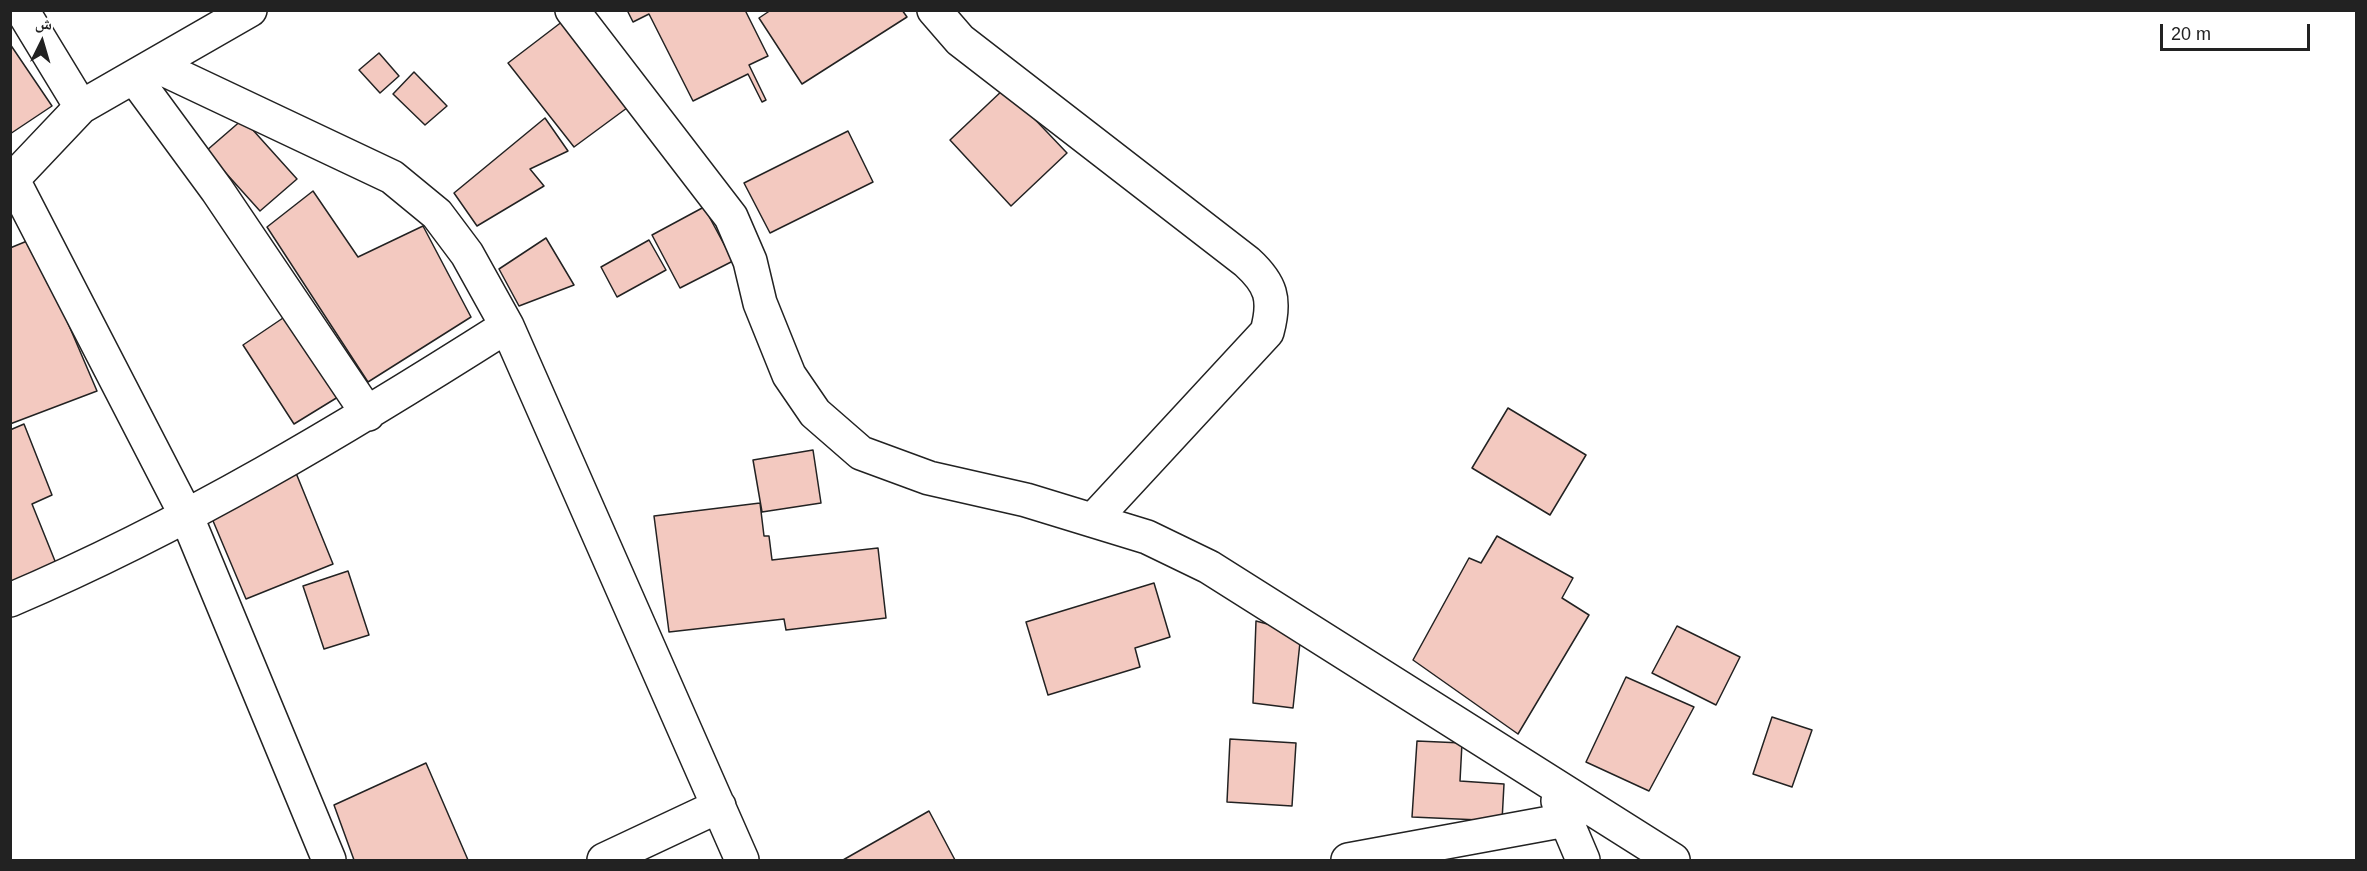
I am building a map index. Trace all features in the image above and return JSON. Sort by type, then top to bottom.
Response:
[{"type":"street","points":[[22,10],[81,107]]},
{"type":"street","points":[[250,10],[81,107],[12,181],[186,515],[329,861]]},
{"type":"street","points":[[572,10],[731,216],[750,261],[760,303],[789,375],[815,413],[861,453],[929,478],[1093,520],[1148,537],[1209,567],[1673,861]]},
{"type":"street","points":[[934,10],[960,40],[1262,275],[1270,293],[1272,313],[1267,332],[1255,348],[1093,520]]},
{"type":"street","points":[[145,71],[392,177],[437,214],[467,254],[507,326],[742,861]]},
{"type":"street","points":[[145,71],[217,190],[368,414]]},
{"type":"street","points":[[10,600],[63,578],[186,515],[368,414],[507,326]]},
{"type":"street","points":[[1550,783],[1583,861]]},
{"type":"street","points":[[604,861],[719,806]]},
{"type":"street","points":[[1348,861],[1566,820]]},
{"type":"building","points":[[627,10],[745,10],[768,56],[749,65],[766,100],[762,102],[748,74],[693,101],[649,14],[633,22]]},
{"type":"building","points":[[771,10],[902,10],[907,17],[802,84],[759,18]]},
{"type":"building","points":[[563,21],[631,105],[574,147],[508,63]]},
{"type":"building","points":[[10,44],[52,106],[10,134]]},
{"type":"building","points":[[379,53],[399,76],[380,93],[359,70]]},
{"type":"building","points":[[414,72],[447,106],[425,125],[393,94]]},
{"type":"building","points":[[1005,88],[1067,153],[1011,206],[950,140]]},
{"type":"building","points":[[545,118],[568,151],[530,169],[544,186],[477,226],[454,193]]},
{"type":"building","points":[[243,119],[297,179],[260,211],[206,151]]},
{"type":"building","points":[[848,131],[873,182],[770,233],[744,183]]},
{"type":"building","points":[[313,191],[358,257],[423,226],[471,317],[368,382],[267,227]]},
{"type":"building","points":[[704,207],[733,261],[680,288],[652,235]]},
{"type":"building","points":[[546,238],[574,285],[519,306],[499,269]]},
{"type":"building","points":[[32,239],[97,391],[10,424],[10,248]]},
{"type":"building","points":[[649,240],[666,270],[617,297],[601,267]]},
{"type":"building","points":[[286,316],[338,397],[294,424],[243,345]]},
{"type":"building","points":[[1508,408],[1586,455],[1550,515],[1472,468]]},
{"type":"building","points":[[24,424],[52,495],[32,504],[57,566],[10,584],[10,430]]},
{"type":"building","points":[[813,450],[821,503],[762,512],[753,460]]},
{"type":"building","points":[[296,473],[333,564],[246,599],[208,509]]},
{"type":"building","points":[[760,503],[764,536],[769,536],[772,560],[878,548],[886,618],[786,630],[784,619],[669,632],[654,516]]},
{"type":"building","points":[[1497,536],[1573,578],[1562,598],[1589,615],[1518,734],[1413,660],[1469,558],[1481,563]]},
{"type":"building","points":[[348,571],[369,635],[324,649],[303,586]]},
{"type":"building","points":[[1154,583],[1170,637],[1135,648],[1140,667],[1048,695],[1026,622]]},
{"type":"building","points":[[1256,621],[1301,633],[1293,708],[1253,703]]},
{"type":"building","points":[[1677,626],[1740,657],[1716,705],[1652,673]]},
{"type":"building","points":[[1626,677],[1694,707],[1649,791],[1586,762]]},
{"type":"building","points":[[1772,717],[1812,730],[1792,787],[1753,774]]},
{"type":"building","points":[[1230,739],[1296,743],[1292,806],[1227,802]]},
{"type":"building","points":[[1417,741],[1462,743],[1460,781],[1504,784],[1502,821],[1412,817]]},
{"type":"building","points":[[426,763],[468,860],[354,860],[334,805]]},
{"type":"building","points":[[929,811],[955,860],[843,860]]}]
